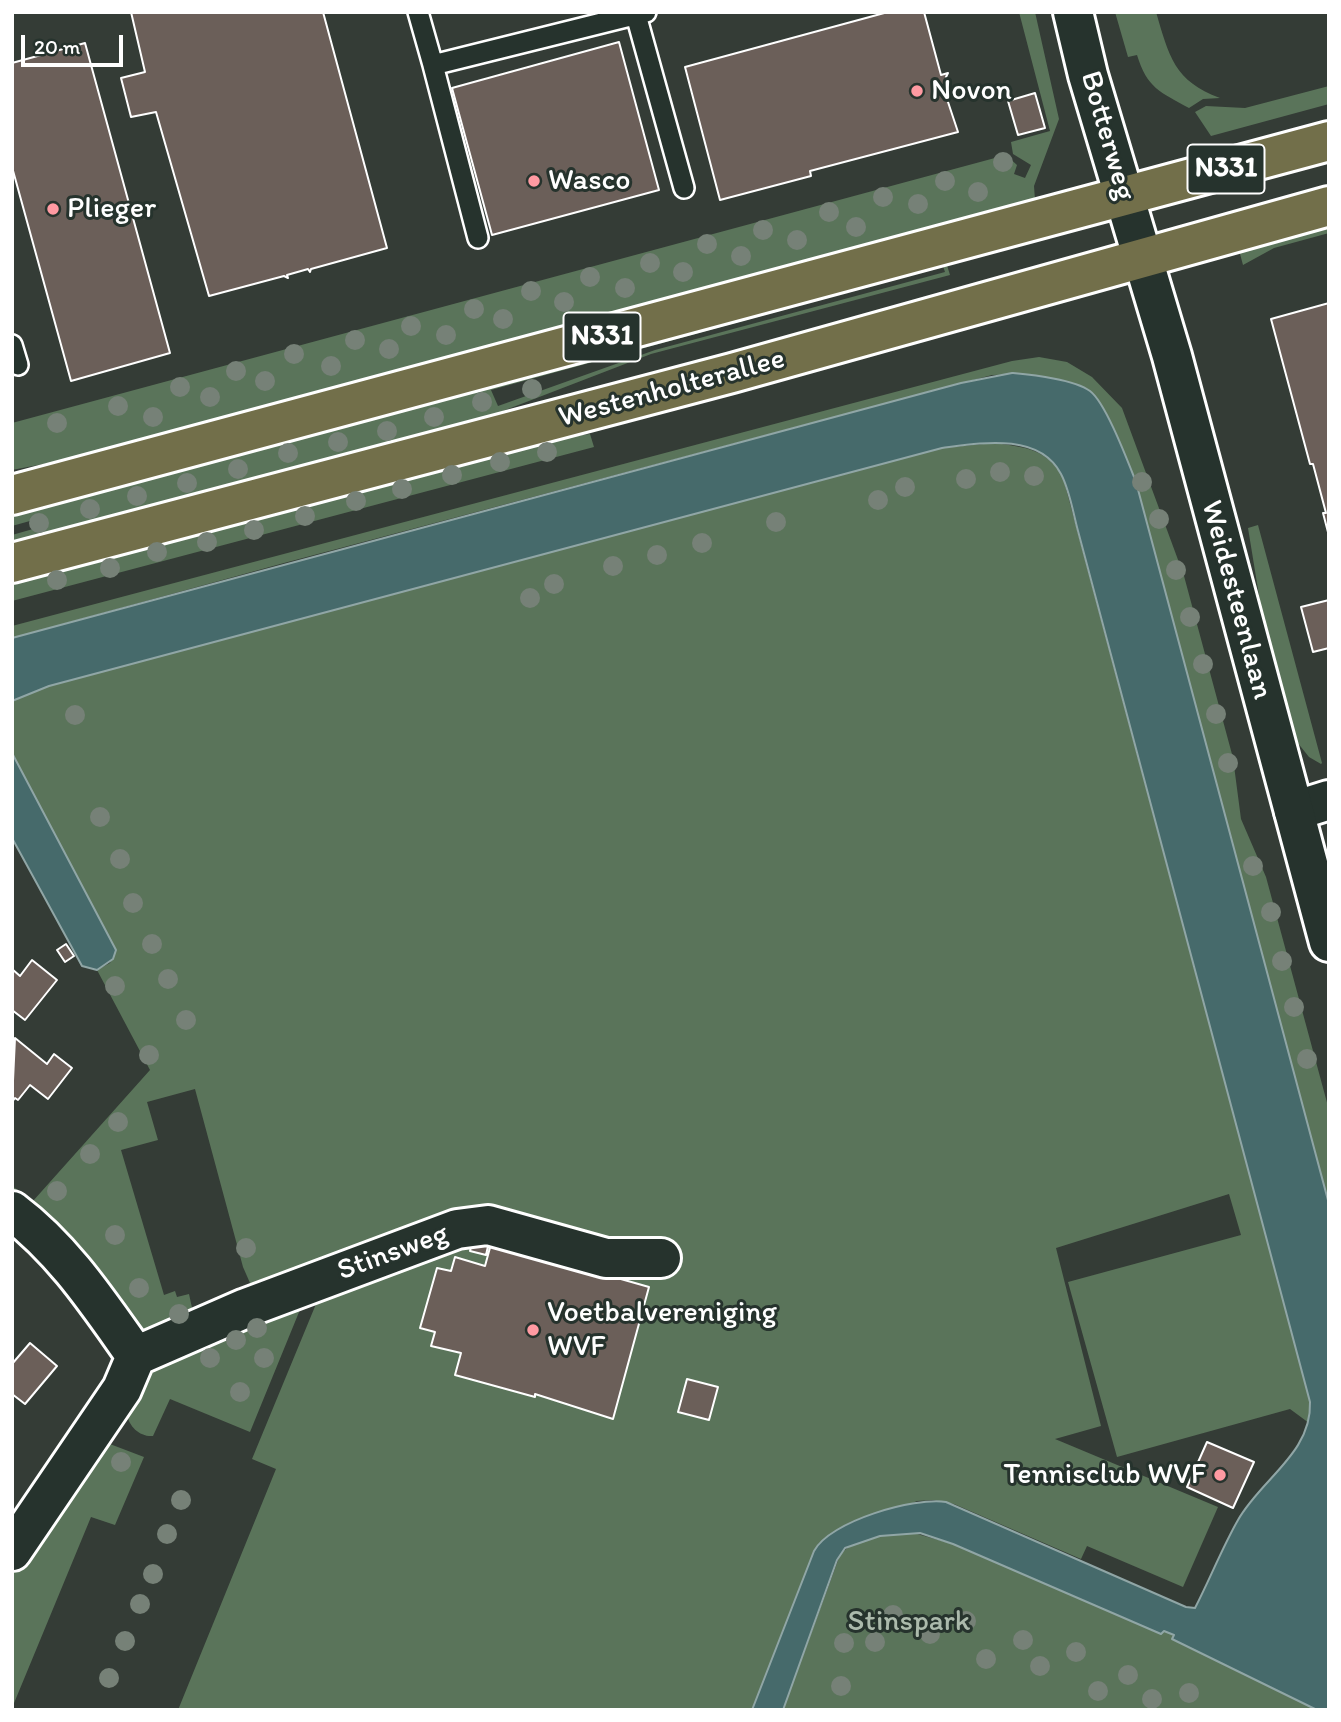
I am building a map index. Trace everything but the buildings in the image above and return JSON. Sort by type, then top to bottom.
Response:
[{"type":"main road","name":"N331","points":[[12,495],[1329,141]]},
{"type":"main road","name":"Westenholterallee","points":[[12,563],[732,373],[1329,206]]},
{"type":"street","name":"Botterweg","points":[[1073,12],[1143,259]]},
{"type":"street","name":"Weidesteenlaan","points":[[1143,259],[1311,806],[1329,942]]},
{"type":"street","points":[[12,1211],[33,1227],[83,1281],[136,1356],[122,1389],[12,1551]]},
{"type":"street","name":"Stinsweg","points":[[136,1356],[246,1308],[457,1229],[488,1225],[606,1258],[661,1258]]},
{"type":"lane","points":[[418,12],[478,238]]},
{"type":"lane","points":[[433,65],[641,14],[684,188]]},
{"type":"lane","points":[[12,345],[18,365]]},
{"type":"green space","points":[[1019,12],[1035,12],[1059,119],[1034,186],[1035,200],[96,454],[12,470],[12,423],[1006,155],[1017,165],[1014,174],[1025,178],[1031,165],[1013,154],[1011,142],[1050,131]]},
{"type":"green space","points":[[1115,12],[1156,12],[1170,54],[1183,75],[1192,84],[1220,98],[1203,99],[1189,108],[1156,88],[1145,75],[1137,55],[1128,57]]},
{"type":"green space","points":[[1329,86],[1329,104],[1211,136],[1195,112],[1206,106],[1245,108]]},
{"type":"green space","points":[[1329,225],[1329,233],[1274,248],[1243,265],[1239,250]]},
{"type":"green space","points":[[946,262],[950,275],[651,354],[495,414],[12,544],[12,535],[40,527],[37,519],[12,526],[12,513]],"holes":[[[943,266],[945,272],[655,350],[498,406],[491,390]]]},
{"type":"green space","points":[[1039,357],[1067,362],[1092,377],[1122,408],[1184,576],[1233,758],[1241,819],[1266,877],[1329,1110],[1329,1204],[1136,482],[1064,382],[1028,374],[992,375],[12,638],[12,626],[1012,361]]},
{"type":"green space","points":[[590,434],[594,447],[12,601],[12,580],[543,440]]},
{"type":"green space","points":[[994,443],[1035,451],[1052,462],[1064,481],[1310,1402],[1309,1423],[1290,1409],[1117,1457],[1068,1282],[1241,1235],[1229,1194],[1056,1248],[1101,1426],[1055,1439],[1218,1507],[1183,1587],[1087,1546],[1081,1559],[954,1504],[933,1500],[917,1501],[819,1543],[752,1710],[178,1710],[276,1469],[252,1459],[316,1304],[331,1287],[257,1288],[250,1283],[243,1267],[195,1089],[147,1102],[158,1140],[121,1150],[164,1295],[175,1291],[177,1297],[189,1294],[194,1317],[141,1334],[12,1194],[12,1186],[33,1201],[150,1070],[97,970],[110,963],[116,950],[12,753],[12,701],[49,686],[896,459],[942,448]]},
{"type":"green space","points":[[1258,525],[1321,764],[1309,757],[1293,737],[1265,632],[1248,528]]},
{"type":"green space","points":[[306,1295],[250,1432],[170,1399],[153,1436],[144,1435],[133,1427],[127,1414],[148,1371]]},
{"type":"green space","points":[[102,1441],[144,1457],[115,1525],[91,1517],[12,1708],[12,1574]]},
{"type":"green space","name":"Stinspark","points":[[910,1532],[953,1544],[1161,1634],[1164,1631],[1174,1635],[1173,1639],[1317,1710],[783,1710],[840,1555],[853,1544],[862,1541],[882,1535]]},
{"type":"water","points":[[1012,373],[1064,381],[1090,391],[1103,407],[1136,482],[1329,1204],[1329,1710],[1317,1710],[1172,1639],[1174,1635],[1164,1631],[1161,1634],[953,1544],[920,1533],[880,1536],[845,1548],[837,1560],[783,1710],[752,1710],[814,1551],[823,1540],[854,1521],[894,1507],[932,1501],[946,1502],[1186,1607],[1195,1608],[1238,1520],[1294,1451],[1308,1420],[1310,1402],[1071,502],[1061,474],[1051,461],[1024,446],[1007,443],[942,448],[49,686],[12,701],[12,638],[961,383]]},
{"type":"water","points":[[12,753],[116,950],[113,959],[97,970],[82,966],[12,838]]},
{"type":"place","name":"Novon","points":[[917,91]]},
{"type":"place","name":"Wasco","points":[[534,181]]},
{"type":"place","name":"Plieger","points":[[53,209]]},
{"type":"place","name":"Voetbalvereniging WVF","points":[[533,1330]]},
{"type":"place","name":"Tennisclub WVF","points":[[1220,1475]]}]
